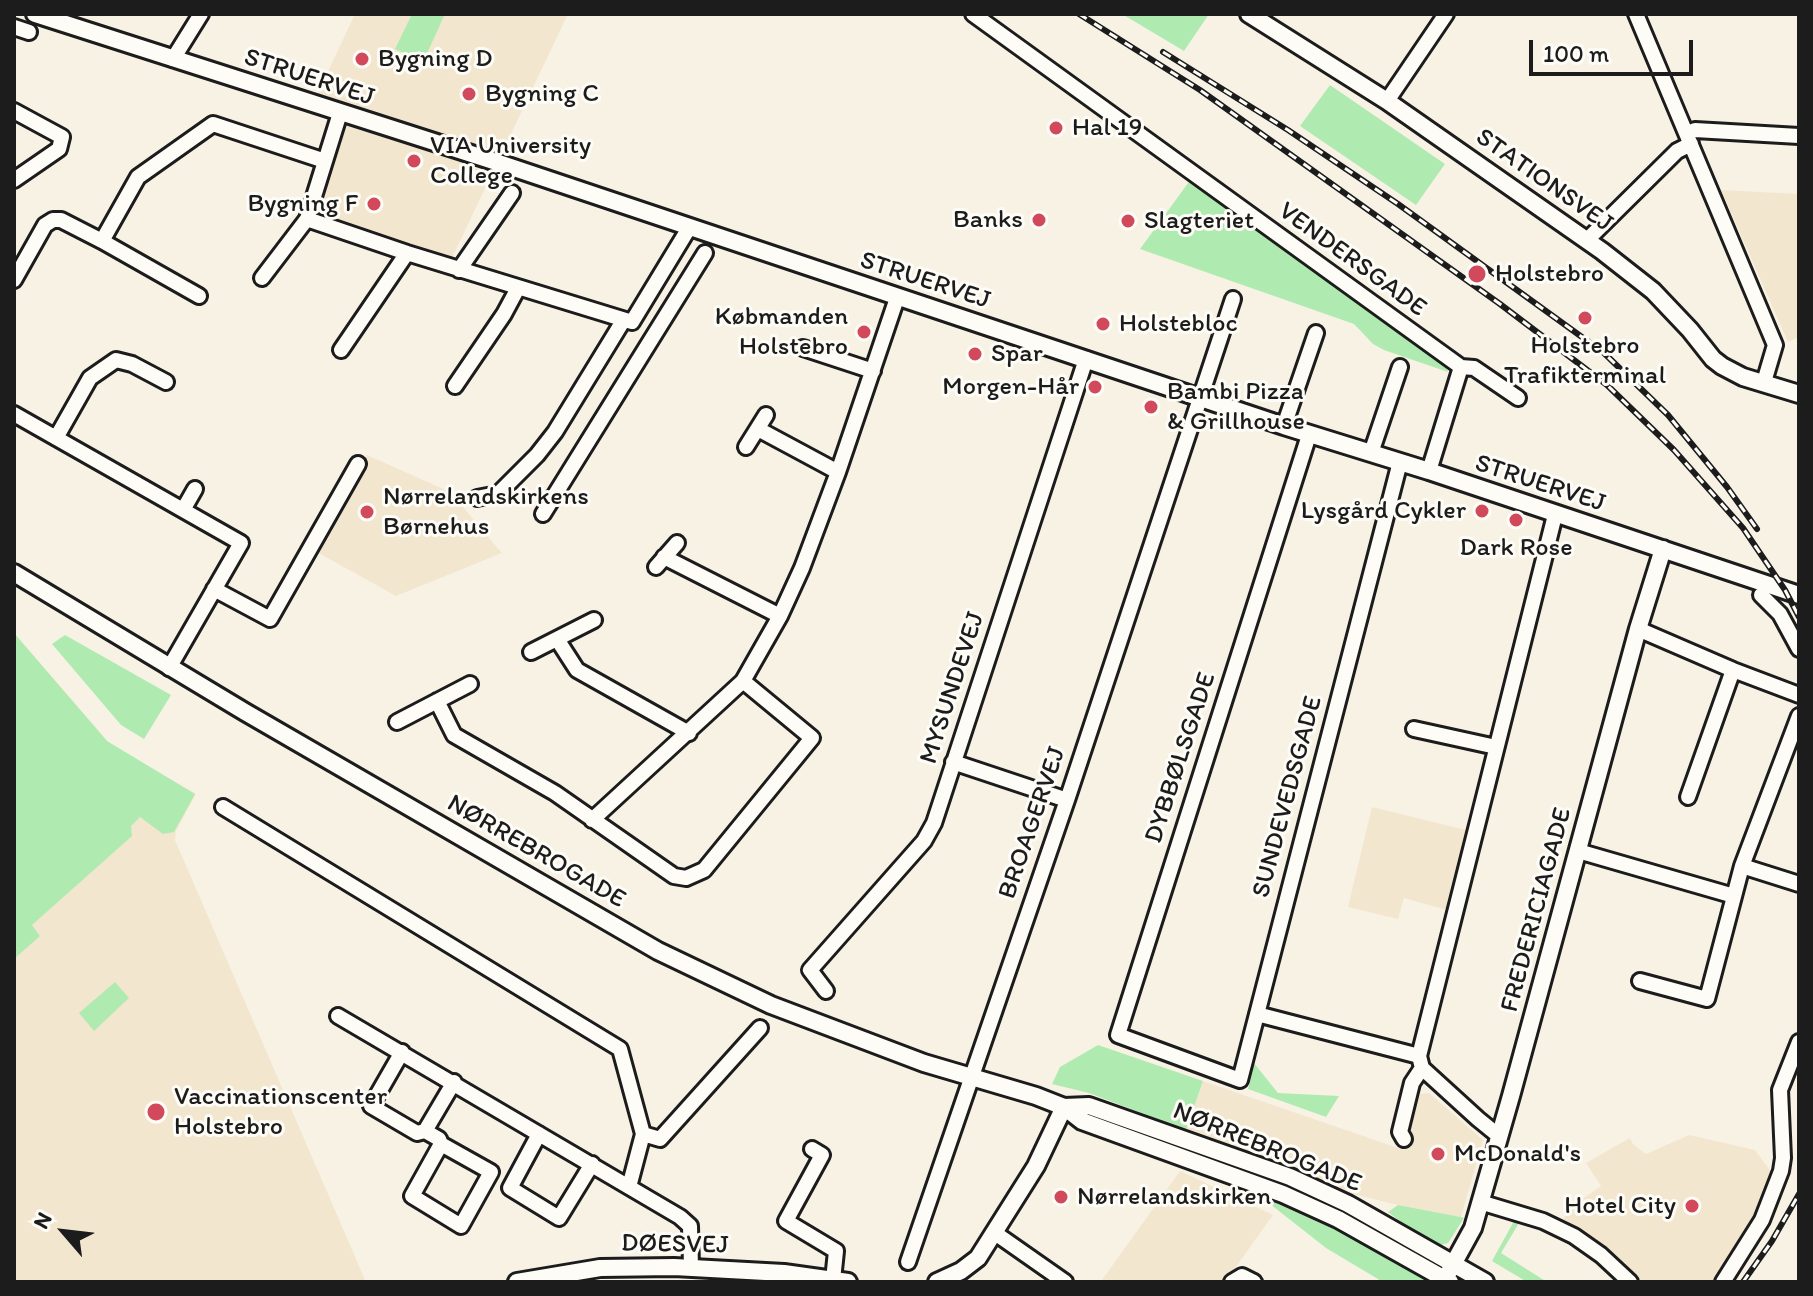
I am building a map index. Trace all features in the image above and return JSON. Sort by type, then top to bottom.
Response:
[{"type":"street","name":"STRUERVEJ","points":[[35,14],[490,160],[1309,435],[1429,471],[1799,595]]},
{"type":"street","points":[[173,59],[201,14]]},
{"type":"street","name":"VENDERSGADE","points":[[973,14],[1461,367],[1474,368],[1518,398]]},
{"type":"street","name":"STATIONSVEJ","points":[[1249,14],[1387,101],[1587,240],[1653,291],[1713,359],[1728,370],[1799,394]]},
{"type":"street","points":[[1387,101],[1446,14]]},
{"type":"street","points":[[1636,14],[1775,345],[1764,382]]},
{"type":"street","points":[[14,27],[29,32]]},
{"type":"street","points":[[14,111],[62,137],[59,149],[14,180]]},
{"type":"street","points":[[262,278],[307,219],[340,113]]},
{"type":"street","points":[[102,241],[138,177],[213,124],[325,161]]},
{"type":"street","points":[[1587,240],[1695,130],[1799,136]]},
{"type":"street","points":[[459,270],[512,193]]},
{"type":"street","points":[[307,219],[459,270],[632,322],[689,228]]},
{"type":"street","points":[[14,280],[45,225],[61,220],[199,296]]},
{"type":"street","points":[[341,350],[407,253]]},
{"type":"street","points":[[543,514],[705,253]]},
{"type":"street","points":[[455,386],[518,288]]},
{"type":"street","points":[[651,289],[675,303]]},
{"type":"street","points":[[592,820],[743,681],[780,616],[802,568],[897,298]]},
{"type":"street","name":"BROAGERVEJ","points":[[908,1262],[1067,800],[1233,299]]},
{"type":"street","points":[[477,498],[498,494],[537,455],[555,432],[623,321]]},
{"type":"street","points":[[1284,426],[1316,333]]},
{"type":"street","points":[[803,348],[873,371]]},
{"type":"street","name":"MYSUNDEVEJ","points":[[826,991],[810,970],[924,841],[934,823],[1086,359]]},
{"type":"street","points":[[56,438],[90,378],[116,360],[132,364],[166,382]]},
{"type":"street","points":[[1371,453],[1400,367]]},
{"type":"street","points":[[1429,471],[1461,367]]},
{"type":"street","points":[[14,414],[241,543],[169,668]]},
{"type":"street","points":[[746,447],[766,415]]},
{"type":"street","points":[[758,429],[838,472]]},
{"type":"street","name":"DYBBØLSGADE","points":[[1178,1058],[1118,1035],[1309,435]]},
{"type":"street","name":"SUNDEVEDSGADE","points":[[1178,1058],[1240,1080],[1400,462]]},
{"type":"street","points":[[214,589],[270,619],[358,464]]},
{"type":"street","points":[[183,510],[195,489]]},
{"type":"street","points":[[1404,1139],[1400,1132],[1412,1083],[1421,1062],[1555,515]]},
{"type":"street","points":[[677,543],[660,562],[780,616]]},
{"type":"street","name":"FREDERICIAGADE","points":[[1447,1280],[1473,1228],[1638,629],[1663,549]]},
{"type":"street","name":"NØRREBROGADE","points":[[14,573],[169,668],[658,951],[783,1010],[924,1063],[1036,1096],[1064,1107],[1082,1121],[1283,1194],[1338,1219],[1447,1280]]},
{"type":"street","points":[[1761,595],[1780,614],[1799,649]]},
{"type":"street","points":[[531,652],[594,620]]},
{"type":"street","points":[[1638,629],[1799,695]]},
{"type":"street","points":[[557,639],[577,670],[689,733]]},
{"type":"street","points":[[1688,797],[1733,670]]},
{"type":"street","points":[[437,701],[454,735],[555,793],[674,876],[686,878],[704,870],[812,738],[743,681]]},
{"type":"street","points":[[397,722],[470,684]]},
{"type":"street","points":[[1640,981],[1707,999],[1742,866],[1799,716]]},
{"type":"street","points":[[1414,729],[1496,747]]},
{"type":"street","points":[[953,762],[1067,800]]},
{"type":"street","points":[[223,807],[620,1049],[643,1134],[629,1187]]},
{"type":"street","points":[[1578,851],[1734,896]]},
{"type":"street","points":[[1742,866],[1799,884]]},
{"type":"street","points":[[1257,1014],[1421,1062],[1478,1119],[1500,1134]]},
{"type":"street","points":[[338,1016],[680,1217],[690,1226],[691,1267]]},
{"type":"street","points":[[643,1134],[660,1139],[760,1028]]},
{"type":"street","points":[[1723,1282],[1762,1220],[1781,1171],[1780,1090],[1799,1042]]},
{"type":"street","points":[[402,1052],[371,1106],[417,1133],[425,1131],[439,1139],[441,1144],[504,1180],[510,1188],[559,1218],[592,1164]]},
{"type":"street","points":[[425,1131],[454,1082]]},
{"type":"street","name":"NØRREBROGADE","points":[[1064,1107],[1089,1106],[1290,1177],[1348,1204],[1485,1282]]},
{"type":"street","points":[[937,1282],[961,1271],[978,1258],[1036,1166],[1064,1107]]},
{"type":"street","points":[[510,1188],[539,1134]]},
{"type":"street","points":[[441,1144],[412,1196],[461,1226],[491,1172]]},
{"type":"street","name":"DØESVEJ","points":[[517,1282],[600,1268],[691,1267],[784,1273],[841,1281],[836,1251],[786,1221],[822,1155],[812,1149]]},
{"type":"street","points":[[1480,1202],[1543,1221],[1574,1236],[1601,1255],[1630,1282]]},
{"type":"street","points":[[995,1233],[1065,1282]]},
{"type":"street","points":[[1232,1282],[1242,1276],[1254,1282]]},
{"type":"shaded area","name":"VIA University College","points":[[355,14],[568,14],[450,262],[313,217],[348,106],[317,95]]},
{"type":"shaded area","points":[[1721,190],[1799,194],[1799,337],[1788,342]]},
{"type":"shaded area","points":[[367,455],[450,492],[502,553],[396,596],[315,551]]},
{"type":"shaded area","points":[[14,633],[110,744],[196,794],[176,831],[175,840],[366,1282],[14,1282]]},
{"type":"shaded area","points":[[1372,807],[1466,830],[1447,910],[1404,898],[1398,919],[1348,907]]},
{"type":"shaded area","points":[[1203,1081],[1404,1150],[1420,1094],[1429,1093],[1483,1140],[1461,1217],[1333,1189],[1186,1130]]},
{"type":"shaded area","points":[[1689,1135],[1755,1150],[1772,1173],[1771,1186],[1742,1247],[1717,1282],[1643,1282],[1598,1242],[1563,1219],[1574,1205],[1601,1186],[1586,1163],[1630,1138],[1646,1154]]},
{"type":"shaded area","points":[[1180,1171],[1273,1215],[1225,1282],[1102,1280]]},
{"type":"green space","points":[[412,14],[445,14],[423,62],[395,49]]},
{"type":"green space","points":[[1122,14],[1209,14],[1184,51]]},
{"type":"green space","points":[[1330,85],[1445,164],[1416,205],[1300,126]]},
{"type":"green space","points":[[1191,179],[1444,363],[1448,372],[1384,350],[1373,344],[1354,324],[1140,249]]},
{"type":"green space","points":[[14,633],[107,741],[195,794],[174,832],[163,834],[140,817],[131,826],[132,836],[32,925],[40,936],[14,959]]},
{"type":"green space","points":[[65,635],[171,695],[144,739],[121,725],[52,644]]},
{"type":"green space","points":[[115,982],[129,998],[94,1031],[79,1013]]},
{"type":"green space","points":[[1098,1045],[1203,1081],[1186,1130],[1089,1093],[1052,1084],[1060,1067]]},
{"type":"green space","points":[[1254,1063],[1278,1093],[1339,1096],[1326,1117],[1248,1089]]},
{"type":"green space","points":[[1272,1201],[1346,1231],[1435,1282],[1383,1282],[1326,1248],[1270,1204]]},
{"type":"green space","points":[[1398,1205],[1464,1218],[1448,1243],[1437,1246],[1388,1212]]},
{"type":"green space","points":[[1514,1221],[1519,1223],[1501,1253],[1547,1282],[1527,1282],[1492,1261]]},
{"type":"railway","points":[[1079,14],[1200,90],[1500,304],[1607,385],[1674,450],[1743,528],[1785,590],[1799,617]]},
{"type":"railway","points":[[1163,52],[1398,204],[1604,353],[1668,415],[1757,529]]},
{"type":"railway","points":[[1743,1282],[1772,1241],[1799,1194]]},
{"type":"place","name":"Bygning D","points":[[362,59]]},
{"type":"place","name":"Bygning C","points":[[469,94]]},
{"type":"place","name":"Hal 19","points":[[1056,128]]},
{"type":"place","name":"VIA University College","points":[[414,161]]},
{"type":"place","name":"Bygning F","points":[[374,204]]},
{"type":"place","name":"Banks","points":[[1039,220]]},
{"type":"place","name":"Slagteriet","points":[[1128,221]]},
{"type":"place","name":"Holstebro","points":[[1477,274]]},
{"type":"place","name":"Holstebro Trafikterminal","points":[[1585,318]]},
{"type":"place","name":"Holstebloc","points":[[1103,324]]},
{"type":"place","name":"Købmanden Holstebro","points":[[864,332]]},
{"type":"place","name":"Spar","points":[[975,354]]},
{"type":"place","name":"Morgen-Hår","points":[[1095,387]]},
{"type":"place","name":"Bambi Pizza & Grillhouse","points":[[1151,407]]},
{"type":"place","name":"Lysgård Cykler","points":[[1482,511]]},
{"type":"place","name":"Nørrelandskirkens Børnehus","points":[[367,512]]},
{"type":"place","name":"Dark Rose","points":[[1516,520]]},
{"type":"place","name":"Vaccinationscenter Holstebro","points":[[156,1112]]},
{"type":"place","name":"McDonald's","points":[[1438,1154]]},
{"type":"place","name":"Nørrelandskirken","points":[[1061,1197]]},
{"type":"place","name":"Hotel City","points":[[1692,1206]]}]
